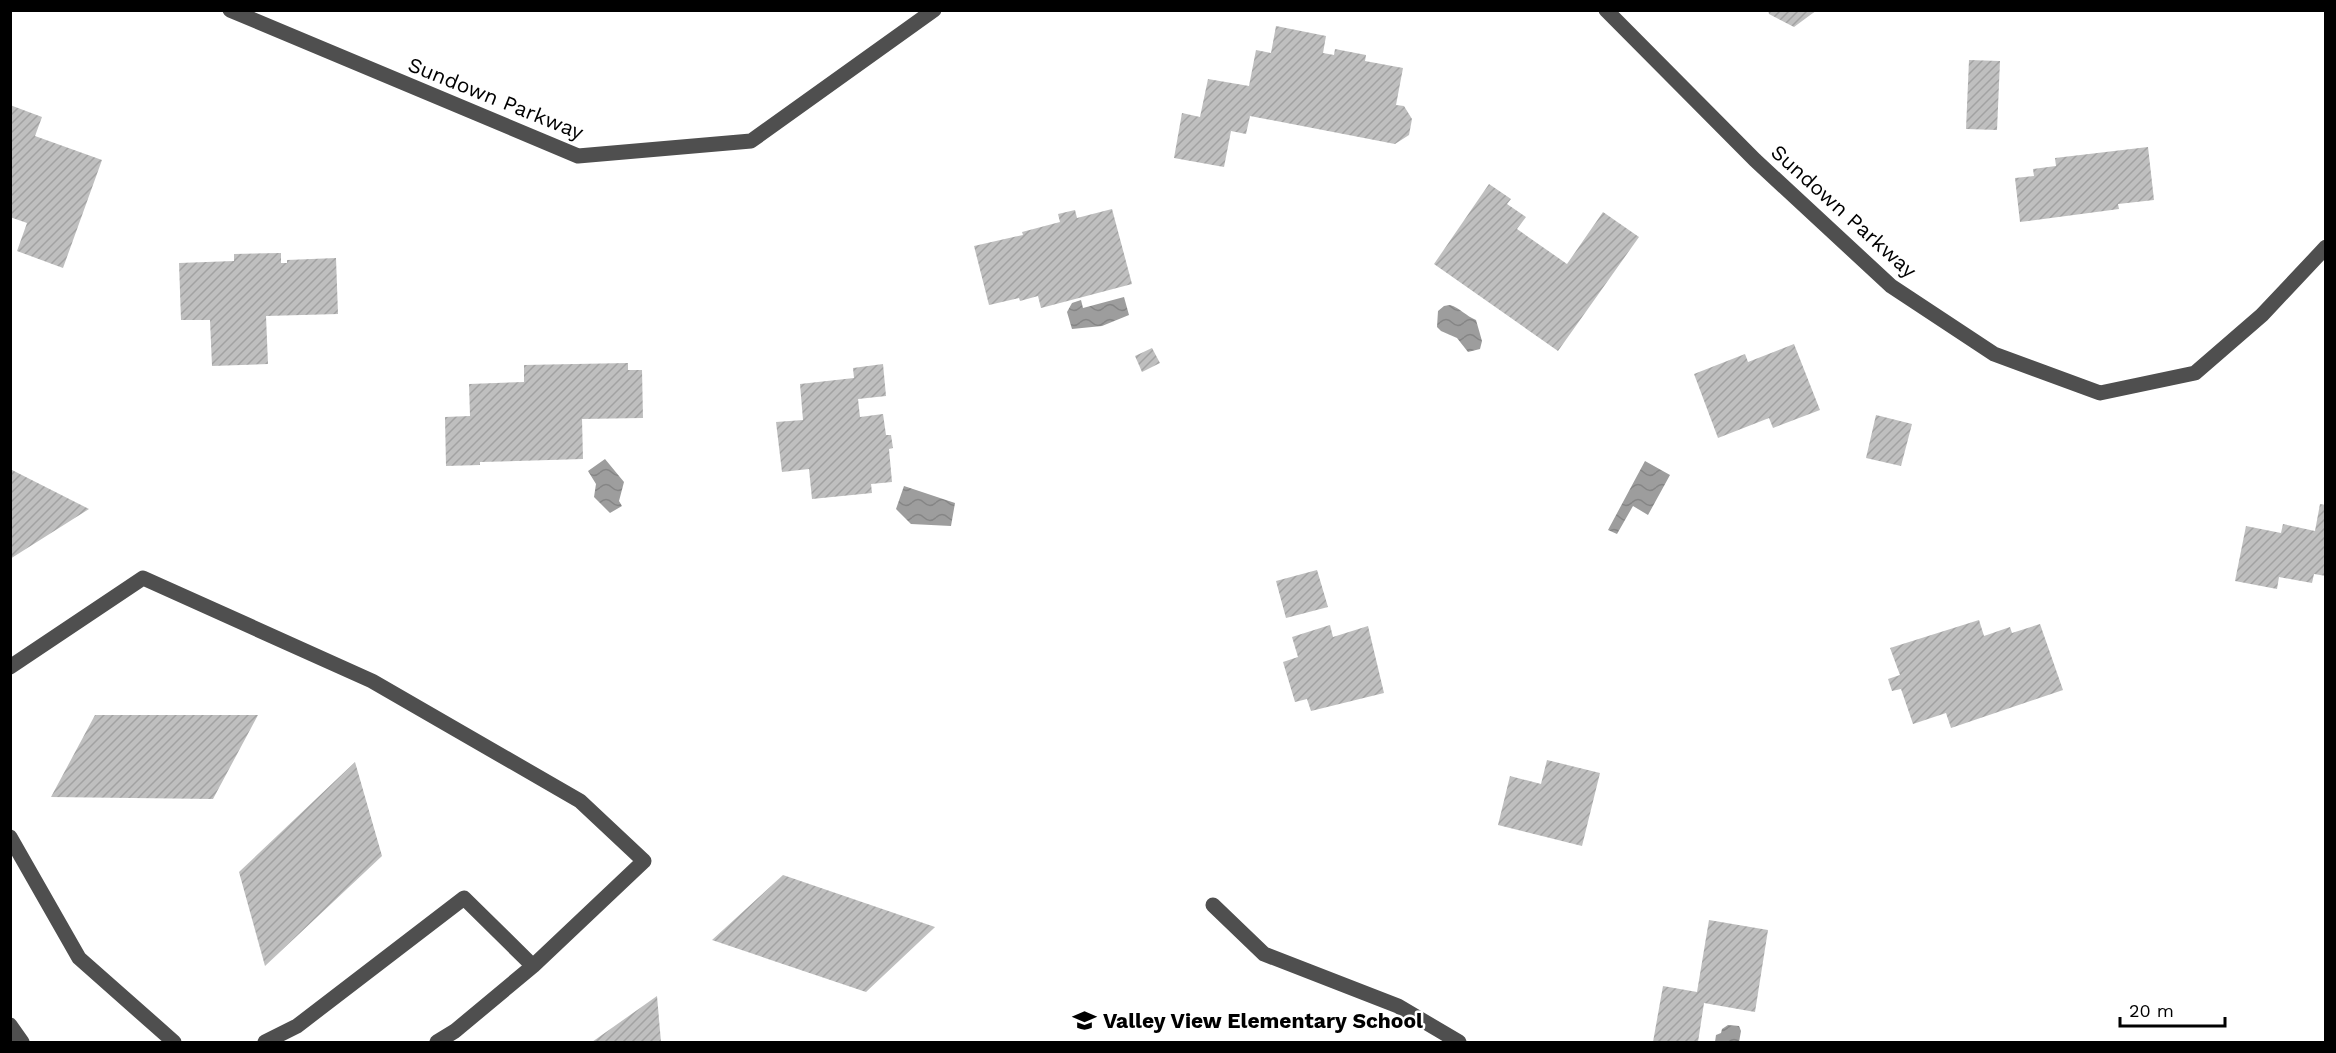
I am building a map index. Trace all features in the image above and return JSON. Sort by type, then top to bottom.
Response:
[{"type":"street","name":"Sundown Parkway","points":[[230,10],[578,156],[751,141],[934,10]]},
{"type":"street","name":"Sundown Parkway","points":[[1606,10],[1755,160],[1892,286],[1994,354],[2100,393],[2195,373],[2262,315],[2325,247]]},
{"type":"street","points":[[10,667],[143,578],[372,681],[580,801],[644,861],[533,966],[455,1031],[437,1042]]},
{"type":"street","points":[[10,837],[79,957],[174,1042]]},
{"type":"street","points":[[265,1042],[297,1026],[464,898],[533,966]]},
{"type":"street","points":[[1213,905],[1264,954],[1398,1006],[1459,1042]]},
{"type":"street","points":[[10,1025],[22,1042]]},
{"type":"water","points":[[1124,297],[1129,315],[1102,326],[1072,329],[1067,312],[1072,303],[1081,300],[1083,308]]},
{"type":"water","points":[[1450,305],[1476,320],[1482,341],[1480,349],[1468,352],[1457,338],[1437,327],[1438,311]]},
{"type":"water","points":[[605,459],[624,482],[619,501],[622,506],[610,513],[594,497],[596,484],[588,471]]},
{"type":"water","points":[[1645,461],[1670,475],[1648,515],[1633,506],[1617,534],[1608,530]]},
{"type":"water","points":[[904,486],[955,503],[951,526],[911,524],[896,509]]},
{"type":"water","points":[[1728,1025],[1739,1026],[1741,1031],[1739,1042],[1715,1042],[1716,1035]]},
{"type":"building","points":[[1768,10],[1817,10],[1794,27],[1769,14]]},
{"type":"building","points":[[1276,26],[1326,36],[1323,53],[1334,55],[1335,49],[1366,55],[1365,61],[1403,68],[1396,105],[1404,106],[1412,119],[1409,135],[1395,144],[1250,116],[1246,134],[1231,131],[1224,167],[1174,158],[1182,113],[1200,117],[1208,79],[1249,86],[1256,50],[1271,53]]},
{"type":"building","points":[[1969,60],[2000,61],[1997,130],[1966,129]]},
{"type":"building","points":[[10,105],[42,117],[35,136],[102,160],[63,268],[17,251],[27,223],[10,217]]},
{"type":"building","points":[[2148,147],[2154,200],[2118,204],[2119,209],[2020,222],[2015,178],[2034,176],[2033,169],[2056,166],[2055,158]]},
{"type":"building","points":[[1489,184],[1511,199],[1507,204],[1526,217],[1517,229],[1567,264],[1603,212],[1639,237],[1558,351],[1434,264]]},
{"type":"building","points":[[1112,209],[1132,284],[1041,308],[1038,296],[989,305],[974,246],[1023,235],[1022,232],[1060,222],[1058,214],[1075,210],[1077,218]]},
{"type":"building","points":[[281,253],[281,263],[287,263],[287,260],[336,258],[338,314],[266,316],[268,364],[212,366],[210,320],[181,320],[179,263],[234,261],[234,254]]},
{"type":"building","points":[[1794,344],[1820,410],[1773,428],[1769,418],[1718,438],[1694,374],[1745,354],[1748,362]]},
{"type":"building","points":[[1152,348],[1160,363],[1142,372],[1135,356]]},
{"type":"building","points":[[628,363],[628,370],[642,370],[643,418],[582,419],[583,459],[480,462],[480,465],[446,466],[445,417],[470,416],[469,384],[524,382],[524,365]]},
{"type":"building","points":[[883,364],[886,396],[858,399],[860,417],[883,414],[886,435],[891,435],[893,448],[889,449],[892,482],[871,484],[872,493],[812,499],[809,469],[782,472],[776,422],[803,420],[800,384],[854,378],[853,368]]},
{"type":"building","points":[[1876,415],[1912,424],[1901,466],[1866,458]]},
{"type":"building","points":[[10,469],[89,509],[10,559]]},
{"type":"building","points":[[2320,504],[2326,505],[2326,576],[2314,574],[2312,583],[2279,577],[2277,589],[2235,581],[2246,526],[2281,533],[2283,524],[2315,531]]},
{"type":"building","points":[[1317,570],[1328,607],[1286,618],[1276,581]]},
{"type":"building","points":[[1979,620],[1984,636],[2010,627],[2012,633],[2040,624],[2063,690],[1951,728],[1946,713],[1913,724],[1901,689],[1892,691],[1888,679],[1900,675],[1890,648]]},
{"type":"building","points":[[1330,625],[1333,637],[1368,626],[1384,693],[1311,711],[1307,699],[1295,702],[1283,662],[1298,657],[1292,637]]},
{"type":"building","points":[[95,715],[258,715],[213,799],[51,797]]},
{"type":"building","points":[[1547,760],[1600,773],[1582,846],[1498,825],[1510,776],[1541,784]]},
{"type":"building","points":[[355,762],[382,856],[265,966],[239,872]]},
{"type":"building","points":[[783,875],[935,927],[866,992],[712,940]]},
{"type":"building","points":[[1709,920],[1768,930],[1755,1012],[1704,1003],[1698,1042],[1653,1042],[1663,986],[1697,992]]},
{"type":"building","points":[[657,996],[661,1042],[592,1042]]},
{"type":"place","name":"Valley View Elementary School","points":[[1085,1020]]}]
